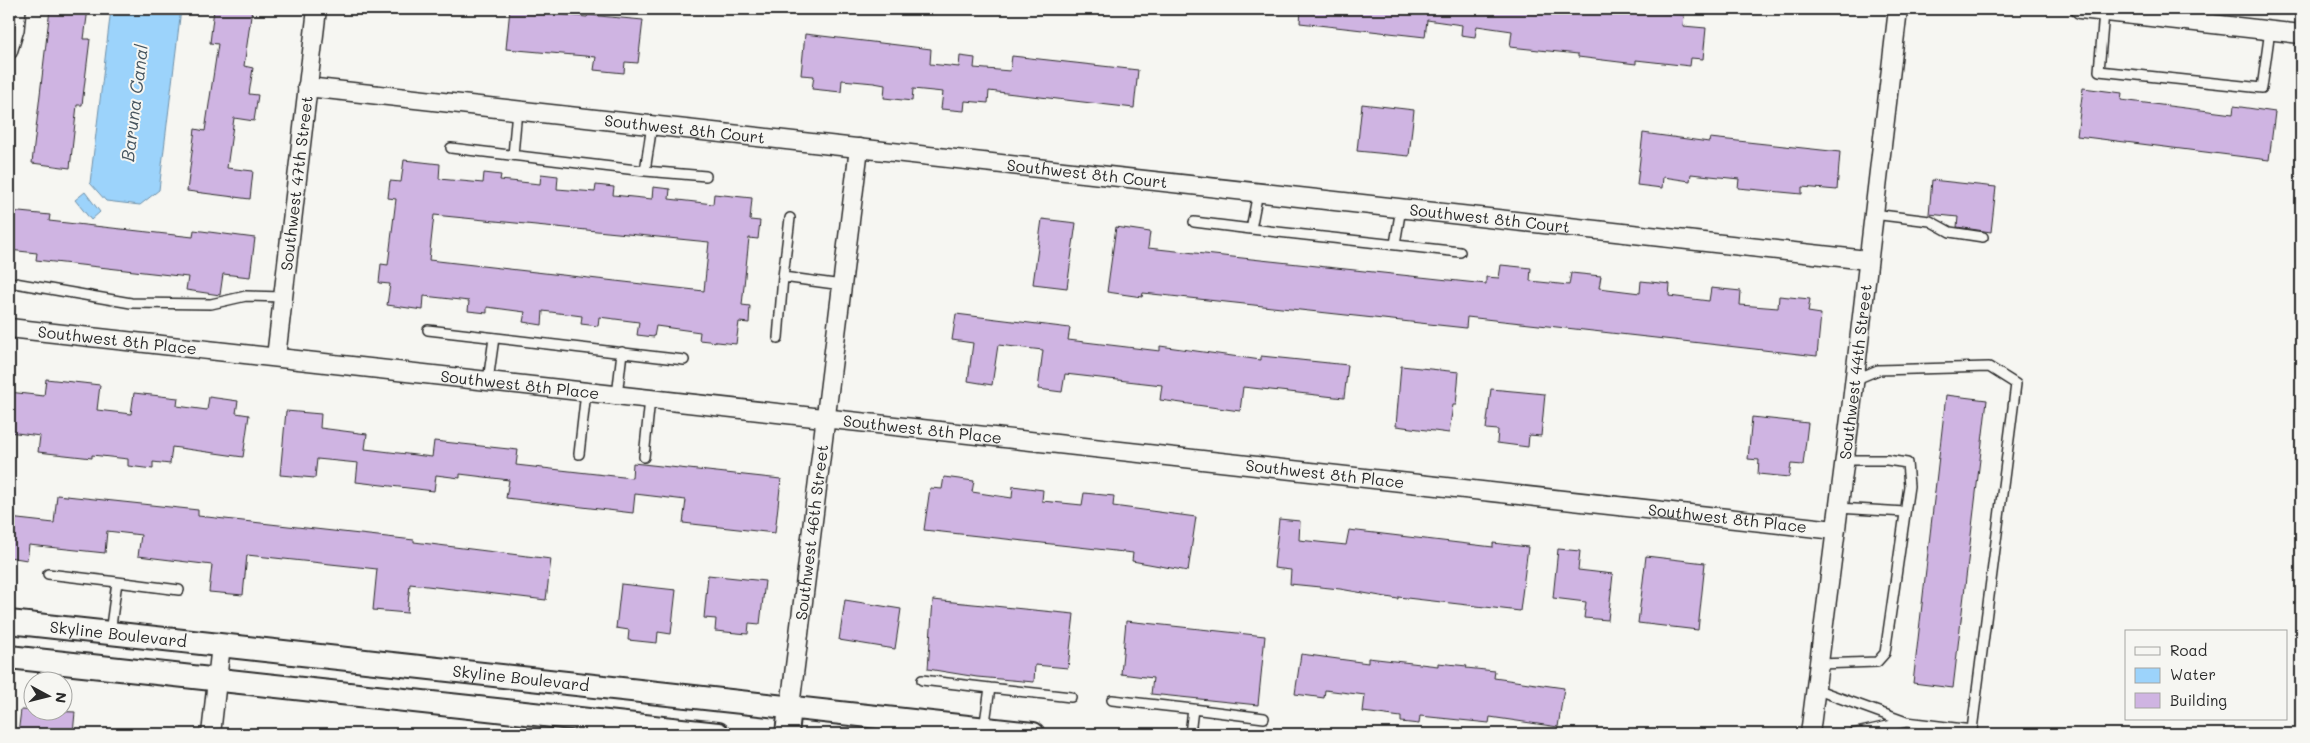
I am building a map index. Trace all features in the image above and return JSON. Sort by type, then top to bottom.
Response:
[{"type":"street","name":"Southwest 47th Street","points":[[276,357],[317,9]]},
{"type":"street","name":"Southwest 44th Street","points":[[1810,734],[1898,9]]},
{"type":"street","points":[[2080,9],[2301,34]]},
{"type":"street","name":"Southwest 8th Court","points":[[307,87],[1867,260]]},
{"type":"street","name":"Southwest 46th Street","points":[[790,707],[859,148]]},
{"type":"street","name":"Southwest 8th Place","points":[[9,328],[1835,530]]},
{"type":"street","name":"Skyline Boulevard","points":[[9,622],[1033,734]]},
{"type":"street","points":[[9,636],[59,640],[110,633]]},
{"type":"street","points":[[211,734],[221,645]]},
{"type":"street","points":[[9,657],[718,734]]},
{"type":"street","points":[[787,734],[790,707]]},
{"type":"lane","points":[[9,55],[12,53],[19,30],[21,9]]},
{"type":"lane","points":[[2104,12],[2099,71],[2262,88],[2270,30]]},
{"type":"lane","points":[[513,155],[517,110]]},
{"type":"lane","points":[[645,171],[652,125]]},
{"type":"lane","points":[[451,148],[645,171],[706,176]]},
{"type":"lane","points":[[1251,229],[1258,192]]},
{"type":"lane","points":[[1395,244],[1400,208]]},
{"type":"lane","points":[[1873,214],[1930,221],[1950,232],[1983,237]]},
{"type":"lane","points":[[778,338],[790,218]]},
{"type":"lane","points":[[1194,222],[1460,252]]},
{"type":"lane","points":[[784,277],[842,285]]},
{"type":"lane","points":[[9,282],[131,303],[211,304],[246,296],[283,298]]},
{"type":"lane","points":[[428,330],[684,360]]},
{"type":"lane","points":[[488,381],[494,338]]},
{"type":"lane","points":[[617,396],[622,352]]},
{"type":"lane","points":[[1815,689],[1906,722],[1972,732],[2016,384],[1989,367],[1878,370],[1854,380]]},
{"type":"lane","points":[[579,454],[586,392]]},
{"type":"lane","points":[[644,457],[650,399]]},
{"type":"lane","points":[[1819,664],[1876,662],[1885,653],[1909,486],[1907,463],[1887,460],[1844,460]]},
{"type":"lane","points":[[1838,508],[1905,512]]},
{"type":"lane","points":[[48,574],[179,590]]},
{"type":"lane","points":[[110,633],[117,582]]},
{"type":"lane","points":[[922,680],[1072,697]]},
{"type":"lane","points":[[984,729],[990,688]]},
{"type":"lane","points":[[1112,700],[1264,718]]},
{"type":"lane","points":[[1190,734],[1193,709]]},
{"type":"lane","points":[[1852,734],[1906,722]]},
{"type":"water","name":"Baruna Canal","points":[[111,9],[181,9],[159,190],[140,205],[106,201],[90,183]]},
{"type":"water","points":[[85,192],[100,212],[91,220],[75,200]]},
{"type":"building","points":[[50,9],[88,9],[84,39],[90,39],[82,105],[77,105],[70,168],[32,163]]},
{"type":"building","points":[[214,9],[252,9],[244,66],[253,68],[249,94],[258,95],[254,121],[234,118],[227,168],[253,171],[250,199],[187,191],[195,129],[205,131],[218,44],[210,43]]},
{"type":"building","points":[[510,9],[587,17],[588,15],[643,20],[638,63],[625,62],[624,73],[594,70],[596,57],[506,49]]},
{"type":"building","points":[[1301,9],[1627,9],[1684,15],[1683,26],[1706,28],[1703,59],[1691,58],[1690,66],[1636,60],[1636,64],[1578,57],[1578,54],[1510,47],[1512,31],[1477,26],[1475,37],[1461,35],[1462,25],[1427,20],[1425,37],[1300,23]]},
{"type":"building","points":[[805,34],[931,49],[930,64],[959,67],[960,56],[975,58],[974,68],[1010,71],[1012,56],[1138,70],[1134,108],[989,91],[988,103],[965,101],[964,111],[941,109],[943,92],[913,89],[912,101],[884,98],[885,85],[874,83],[842,80],[841,92],[812,89],[814,76],[801,75]]},
{"type":"building","points":[[2083,88],[2122,93],[2121,100],[2233,114],[2234,106],[2275,112],[2269,160],[2077,136]]},
{"type":"building","points":[[1362,104],[1414,110],[1409,156],[1357,151]]},
{"type":"building","points":[[1643,133],[1709,142],[1710,138],[1840,152],[1837,190],[1802,187],[1802,194],[1738,188],[1739,179],[1691,174],[1690,181],[1663,177],[1662,188],[1637,185]]},
{"type":"building","points":[[404,160],[440,164],[439,179],[483,183],[484,173],[501,175],[500,180],[540,184],[541,174],[558,176],[557,189],[595,192],[596,185],[614,187],[613,195],[652,199],[653,187],[670,189],[669,199],[713,204],[714,194],[752,198],[750,220],[760,221],[758,239],[749,238],[742,305],[750,306],[749,323],[739,322],[736,344],[699,340],[700,332],[656,326],[654,337],[637,335],[639,322],[599,317],[598,326],[581,324],[582,316],[543,311],[542,325],[523,322],[525,312],[487,307],[487,313],[468,311],[469,301],[424,296],[423,310],[387,305],[390,284],[379,283],[381,264],[388,265],[396,199],[388,198],[390,181],[401,182]],"holes":[[[434,215],[709,242],[704,291],[429,260]]]},
{"type":"building","points":[[1932,180],[1996,187],[1991,232],[1957,227],[1958,217],[1929,214]]},
{"type":"building","points":[[9,211],[50,215],[49,221],[193,237],[194,230],[255,238],[250,277],[223,274],[220,295],[186,290],[188,277],[36,260],[37,253],[9,250]]},
{"type":"building","points":[[1042,219],[1076,223],[1067,288],[1033,284]]},
{"type":"building","points":[[1116,227],[1150,232],[1148,248],[1486,284],[1486,277],[1499,278],[1501,265],[1531,268],[1530,281],[1569,285],[1571,273],[1601,276],[1599,288],[1640,293],[1641,281],[1670,284],[1669,296],[1709,301],[1711,288],[1741,291],[1740,305],[1778,308],[1779,296],[1810,299],[1808,312],[1821,314],[1817,356],[1467,317],[1466,328],[1143,293],[1142,297],[1107,292]]},
{"type":"building","points":[[956,314],[1070,328],[1068,340],[1160,351],[1160,346],[1261,360],[1261,356],[1348,365],[1344,398],[1243,387],[1240,411],[1160,400],[1162,385],[1065,374],[1062,392],[1038,389],[1043,350],[998,345],[992,385],[968,381],[973,343],[952,340]]},
{"type":"building","points":[[1401,366],[1459,372],[1456,405],[1453,405],[1449,433],[1396,426]]},
{"type":"building","points":[[46,379],[100,385],[97,410],[131,414],[134,393],[178,398],[177,406],[207,410],[209,397],[238,401],[236,413],[249,415],[243,457],[172,447],[170,464],[153,462],[153,469],[128,466],[128,459],[92,455],[92,458],[38,452],[40,436],[9,432],[9,392],[44,396]]},
{"type":"building","points":[[1491,389],[1545,394],[1541,436],[1529,435],[1528,447],[1497,443],[1498,430],[1486,429]]},
{"type":"building","points":[[1946,395],[1987,400],[1953,688],[1913,683]]},
{"type":"building","points":[[286,411],[321,414],[320,428],[367,434],[365,449],[432,457],[434,441],[518,450],[516,465],[632,478],[633,463],[781,479],[775,533],[683,523],[686,500],[635,494],[633,513],[506,498],[509,480],[460,474],[460,478],[436,475],[434,491],[356,482],[358,463],[317,459],[315,478],[280,475]]},
{"type":"building","points":[[1752,417],[1808,423],[1803,465],[1791,464],[1789,477],[1758,474],[1759,460],[1748,459]]},
{"type":"building","points":[[944,477],[974,481],[972,492],[1012,498],[1013,486],[1043,490],[1042,501],[1082,505],[1084,493],[1114,496],[1113,506],[1196,517],[1188,571],[1132,561],[1133,553],[924,530],[930,488],[942,489]]},
{"type":"building","points":[[57,495],[198,510],[198,516],[414,540],[414,542],[551,559],[546,600],[410,584],[407,613],[373,610],[377,569],[247,555],[243,595],[209,592],[212,565],[138,556],[141,535],[107,531],[105,553],[29,545],[27,560],[9,557],[9,518],[54,523]]},
{"type":"building","points":[[1279,519],[1300,521],[1299,540],[1346,545],[1349,530],[1493,547],[1493,543],[1528,547],[1520,611],[1398,597],[1398,599],[1340,589],[1290,584],[1291,570],[1274,568]]},
{"type":"building","points":[[1558,549],[1580,551],[1578,570],[1613,574],[1608,620],[1584,618],[1586,602],[1553,598]]},
{"type":"building","points":[[1646,556],[1705,563],[1698,630],[1638,623]]},
{"type":"building","points":[[708,575],[765,581],[760,624],[749,623],[748,634],[715,631],[716,619],[704,618]]},
{"type":"building","points":[[621,584],[676,590],[671,634],[658,632],[657,643],[628,640],[629,630],[616,628]]},
{"type":"building","points":[[845,600],[901,609],[895,649],[839,640]]},
{"type":"building","points":[[933,600],[1074,614],[1068,668],[1035,665],[1034,682],[977,677],[928,669]]},
{"type":"building","points":[[1126,621],[1265,636],[1258,705],[1151,694],[1153,678],[1121,674]]},
{"type":"building","points":[[1301,654],[1368,663],[1368,658],[1438,666],[1438,663],[1467,666],[1466,668],[1495,671],[1494,678],[1564,688],[1558,727],[1490,717],[1489,723],[1420,716],[1419,724],[1401,722],[1401,717],[1363,712],[1365,695],[1325,690],[1324,698],[1295,694]]},
{"type":"building","points":[[21,710],[22,720],[72,720],[72,712],[75,712],[73,734],[18,734]]}]
